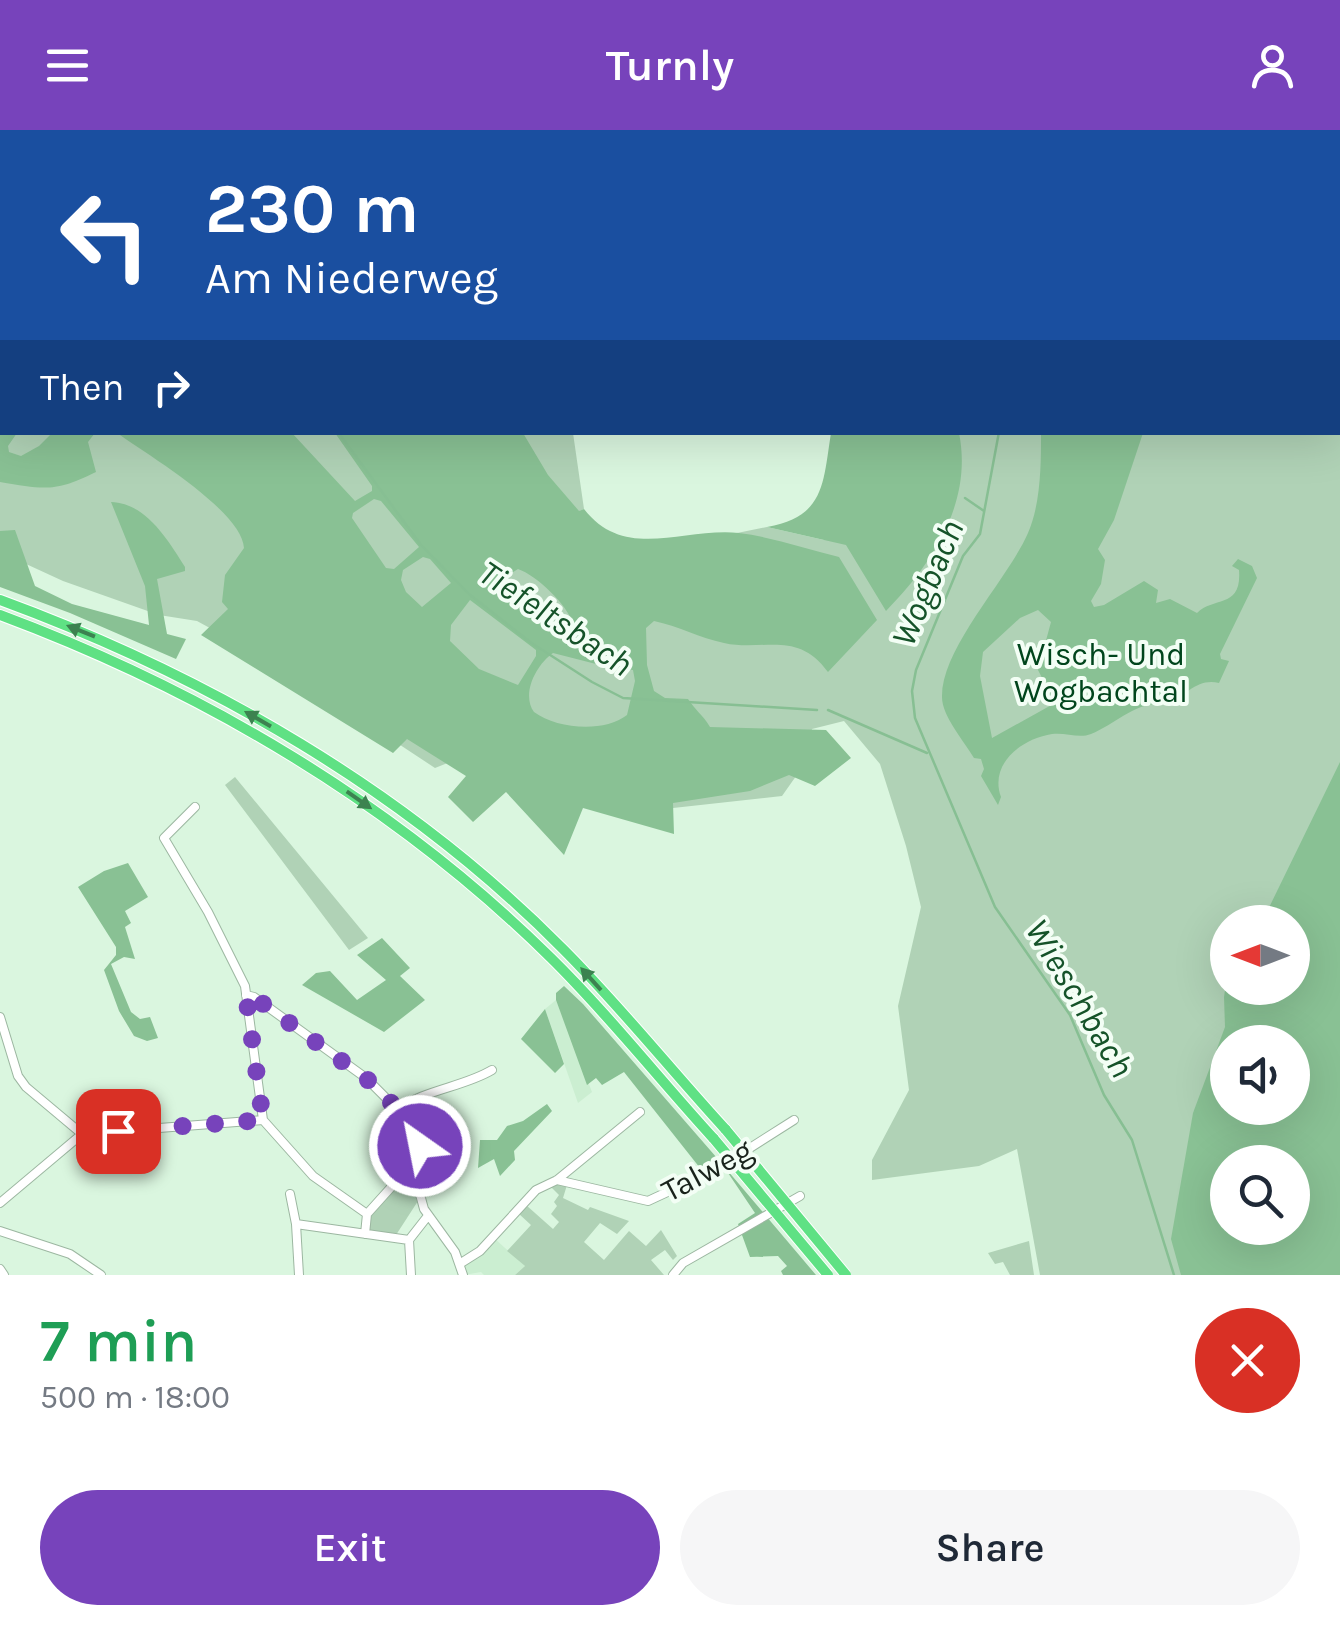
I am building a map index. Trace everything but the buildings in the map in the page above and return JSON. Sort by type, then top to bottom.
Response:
[{"type":"highway","points":[[0,600],[160,666],[284,734],[463,860],[564,950],[726,1130],[846,1275]]},
{"type":"highway","points":[[0,615],[153,679],[230,719],[338,785],[454,871],[612,1020],[828,1275]]},
{"type":"street","points":[[196,807],[164,838],[236,965],[246,995],[263,1120],[313,1176],[367,1214]]},
{"type":"street","points":[[246,995],[266,1005],[372,1083],[398,1110],[420,1146],[418,1187],[427,1217],[460,1264],[463,1275]]},
{"type":"street","points":[[1,1021],[18,1076],[82,1134]]},
{"type":"street","points":[[398,1110],[492,1070]]},
{"type":"street","points":[[460,1264],[480,1251],[536,1190],[557,1180],[640,1112]]},
{"type":"street","points":[[0,1203],[82,1134],[263,1120]]},
{"type":"street","name":"Talweg","points":[[557,1180],[648,1201],[717,1168],[794,1120]]},
{"type":"street","points":[[365,1234],[367,1214],[398,1182],[418,1187]]},
{"type":"street","points":[[290,1194],[299,1275]]},
{"type":"street","points":[[672,1275],[682,1264],[800,1196]]},
{"type":"street","points":[[411,1275],[408,1240],[427,1217]]},
{"type":"street","points":[[296,1224],[408,1240]]},
{"type":"street","points":[[0,1232],[70,1254],[101,1275]]},
{"type":"shaded area","points":[[556,1000],[592,1092],[578,1103],[545,1009]]},
{"type":"shaded area","points":[[494,1238],[525,1266],[515,1275],[464,1275],[462,1264]]},
{"type":"green space","name":"Wisch- Und Wogbachtal","points":[[0,435],[573,435],[584,509],[580,511],[599,547],[768,540],[737,533],[767,527],[824,540],[855,435],[1340,435],[1340,1275],[1040,1275],[1017,1149],[979,1166],[872,1180],[872,1160],[909,1090],[898,1006],[921,907],[880,764],[844,721],[812,729],[806,762],[782,796],[664,809],[465,756],[435,768],[285,669],[197,621],[159,615],[63,581],[0,552]]},
{"type":"green space","points":[[0,435],[16,435],[8,446],[9,452],[21,456],[50,435],[93,435],[88,442],[96,472],[49,488],[0,482]]},
{"type":"green space","points":[[120,435],[294,435],[355,501],[372,491],[372,486],[336,435],[524,435],[548,475],[579,511],[584,509],[600,525],[618,534],[656,539],[739,533],[839,557],[877,620],[828,672],[816,659],[792,646],[724,643],[654,621],[646,628],[647,665],[654,691],[665,698],[688,699],[710,727],[826,730],[851,758],[815,786],[789,775],[750,791],[673,803],[674,834],[583,808],[564,855],[506,792],[473,822],[448,797],[466,776],[407,739],[393,753],[201,635],[228,609],[222,602],[225,575],[244,548],[228,518],[170,469]],"holes":[[[374,499],[381,501],[419,547],[394,569],[386,568],[352,518],[353,513]],[[423,557],[430,559],[451,583],[422,607],[406,592],[401,580],[403,570]],[[518,569],[542,584],[565,608],[573,624],[571,630],[557,630],[509,593],[507,576]],[[470,600],[536,650],[536,656],[518,685],[479,669],[450,641],[451,625]],[[553,653],[633,670],[635,681],[627,715],[606,725],[580,727],[534,712],[529,697],[532,680]]]},
{"type":"green space","points":[[831,435],[959,435],[960,483],[945,530],[919,573],[886,611],[846,545],[767,527],[800,515],[811,506],[823,482]]},
{"type":"green space","points":[[1041,435],[1142,435],[1114,520],[1098,549],[1105,560],[1101,584],[1091,601],[1094,607],[1144,581],[1158,590],[1156,603],[1170,599],[1197,613],[1236,591],[1239,570],[1232,566],[1238,559],[1252,566],[1257,578],[1220,654],[1221,659],[1229,661],[1219,683],[1198,685],[1169,705],[1138,708],[1091,734],[1052,734],[1029,741],[1004,764],[998,805],[981,776],[981,759],[974,758],[954,728],[942,697],[952,657],[963,636],[1028,533],[1040,470]],"holes":[[[1038,610],[1051,622],[1038,670],[1055,703],[992,738],[980,676],[983,652],[1020,618]]]},
{"type":"green space","points":[[111,502],[124,504],[145,516],[185,567],[185,571],[157,579],[167,634],[186,639],[176,659],[0,587],[0,531],[15,530],[35,586],[72,604],[149,625],[145,586]]},
{"type":"green space","points":[[1340,762],[1340,1275],[1181,1275],[1171,1239],[1193,1113],[1210,1067],[1210,1125],[1310,1125],[1310,1025],[1225,1025],[1224,1005],[1310,1005],[1310,905],[1270,905]]},
{"type":"green space","points":[[235,777],[368,938],[349,950],[225,785]]},
{"type":"green space","points":[[128,863],[148,897],[125,911],[131,923],[125,927],[135,959],[124,957],[111,964],[131,1012],[140,1019],[150,1017],[158,1038],[147,1041],[134,1036],[119,1011],[104,970],[116,955],[116,947],[78,887],[104,871]]},
{"type":"green space","points":[[382,938],[410,968],[400,976],[425,1000],[384,1032],[302,985],[316,973],[330,971],[357,1000],[386,980],[357,955]]},
{"type":"green space","points":[[564,986],[717,1158],[700,1168],[624,1072],[602,1085],[596,1078],[587,1085],[556,1000],[556,993]]},
{"type":"green space","points":[[545,1009],[564,1064],[555,1073],[521,1039]]},
{"type":"green space","points":[[547,1104],[552,1111],[514,1151],[515,1160],[500,1176],[494,1159],[478,1168],[480,1140],[497,1140],[507,1126],[523,1121]]},
{"type":"green space","points":[[722,1164],[816,1275],[783,1275],[781,1271],[787,1266],[778,1256],[750,1257],[738,1224],[755,1213]]},
{"type":"green space","points":[[398,1183],[416,1188],[418,1201],[396,1235],[368,1232],[369,1215]]},
{"type":"green space","points":[[558,1183],[567,1185],[563,1198],[588,1210],[590,1207],[629,1221],[617,1234],[600,1223],[584,1242],[604,1260],[629,1231],[646,1246],[661,1230],[677,1256],[673,1260],[665,1250],[651,1260],[664,1275],[515,1275],[525,1266],[507,1251],[531,1225],[518,1213],[526,1205],[553,1229],[559,1222],[551,1214],[559,1195],[551,1187]]},
{"type":"green space","points":[[1029,1241],[1034,1275],[1010,1275],[1003,1262],[995,1264],[988,1253]]},
{"type":"waterway","name":"Tiefeltsbach","points":[[340,435],[421,545],[469,594],[530,642],[592,682],[623,698],[817,710]]},
{"type":"waterway","name":"Wieschbach","points":[[998,435],[980,534],[963,556],[916,670],[912,691],[915,718],[995,907],[1070,1015],[1104,1095],[1132,1140],[1174,1275]]},
{"type":"waterway","points":[[965,498],[984,511]]},
{"type":"waterway","name":"Tiefeltsbach","points":[[828,710],[927,753]]},
{"type":"route","points":[[118,1131],[263,1120],[246,995],[251,995],[372,1083],[398,1110],[420,1146]]},
{"type":"water label","name":"Wogbach","points":[[927,583]]}]
